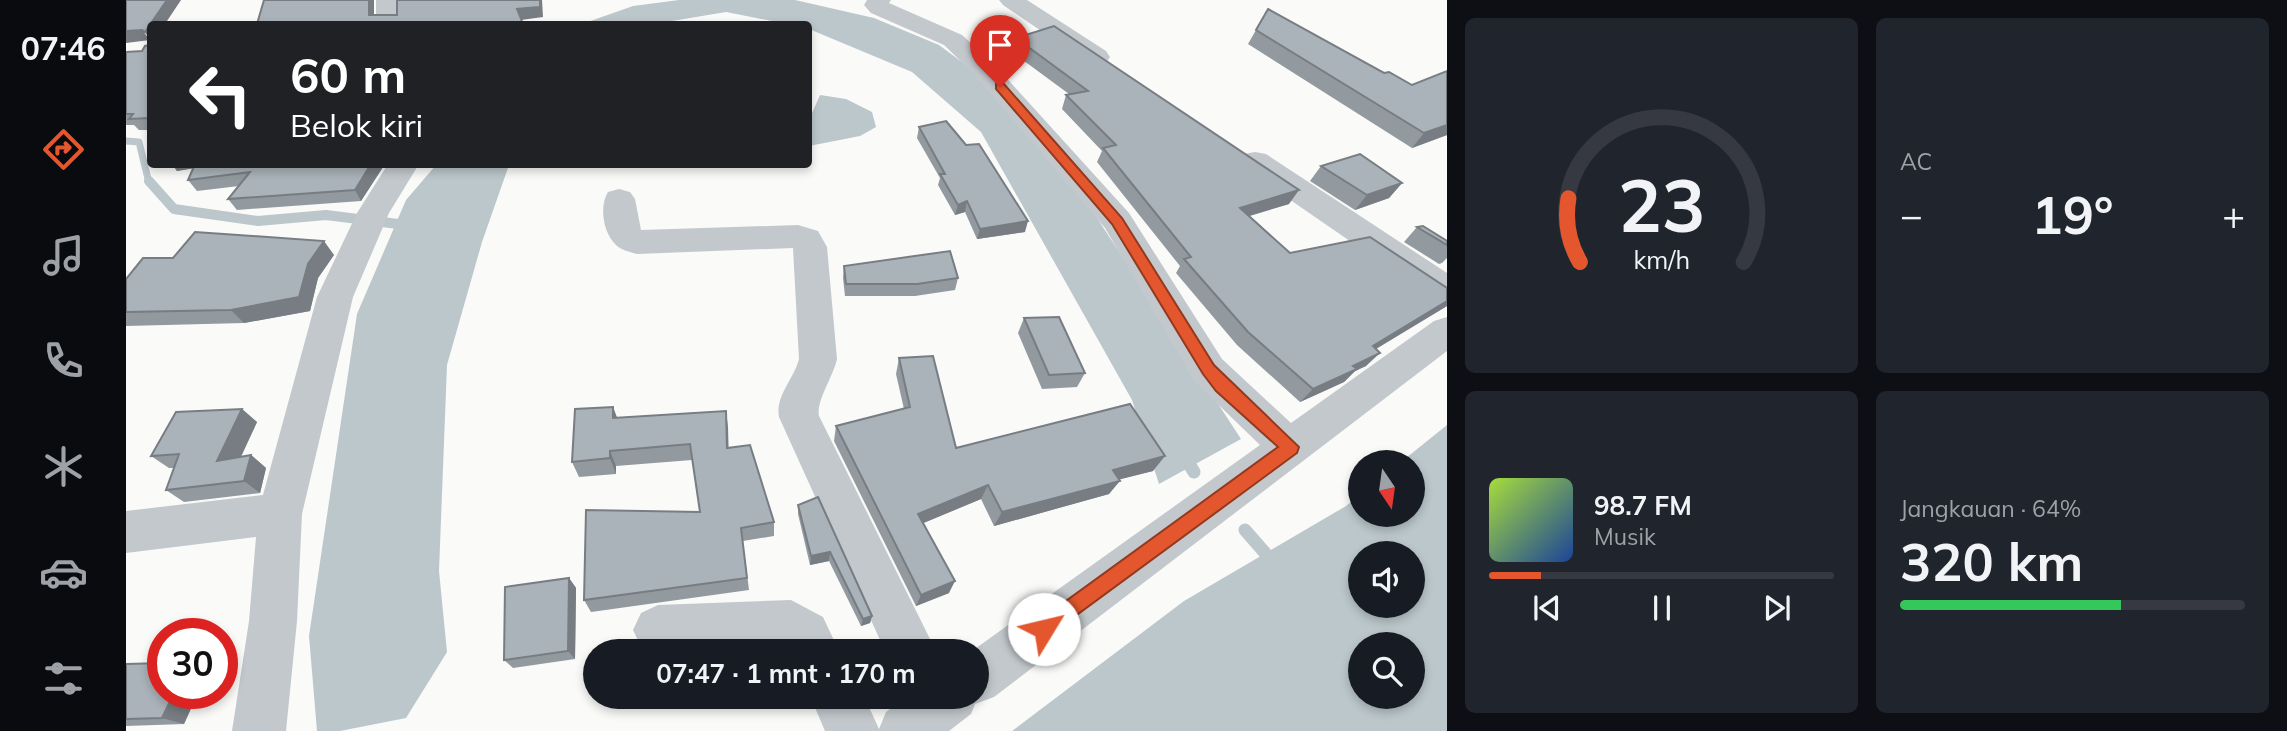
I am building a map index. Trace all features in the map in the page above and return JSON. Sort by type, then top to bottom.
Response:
[{"type":"street","points":[[388,0],[388,21]]},
{"type":"street","points":[[879,0],[876,5],[880,8],[953,40],[982,67],[1117,221],[1208,370],[1290,447]]},
{"type":"street","points":[[1011,0],[1126,76]]},
{"type":"street","points":[[1229,144],[1447,290]]},
{"type":"street","points":[[259,731],[273,621],[280,514],[335,297],[368,223],[402,168]]},
{"type":"street","points":[[619,200],[623,235],[628,240],[637,242],[798,236],[806,239],[810,247],[818,359],[814,376],[797,406],[799,417],[905,639]]},
{"type":"street","points":[[989,667],[1447,331]]},
{"type":"street","points":[[126,531],[280,514]]},
{"type":"street","points":[[657,630],[791,624],[808,639]]},
{"type":"street","points":[[842,709],[853,731]]},
{"type":"shaded area","points":[[679,0],[795,0],[874,18],[939,45],[974,71],[1084,198],[1241,439],[1159,484],[1132,400],[981,132],[912,72],[812,30],[812,21],[772,21],[726,12],[672,21],[590,21],[633,6]]},
{"type":"shaded area","points":[[820,95],[846,99],[872,112],[876,127],[860,136],[812,145],[812,113]]},
{"type":"shaded area","points":[[433,168],[508,168],[482,242],[447,365],[439,571],[447,652],[406,718],[340,731],[317,731],[309,636],[357,314],[406,200]]},
{"type":"shaded area","points":[[1447,425],[1447,731],[1012,731],[1184,601],[1348,504],[1348,527],[1425,527],[1425,450],[1416,450]]},
{"type":"building","points":[[126,0],[167,0],[153,21],[147,21],[145,32],[126,31]]},
{"type":"building","points":[[264,0],[369,0],[369,15],[397,15],[397,0],[540,0],[540,7],[517,9],[522,21],[258,21]]},
{"type":"building","points":[[1268,9],[1384,73],[1389,72],[1412,85],[1447,71],[1447,125],[1424,133],[1256,30]]},
{"type":"building","points":[[1054,26],[1299,190],[1240,208],[1290,253],[1370,237],[1447,288],[1447,301],[1373,346],[1380,353],[1353,366],[1357,369],[1313,389],[1248,332],[1184,259],[1191,257],[1103,148],[1116,145],[1066,95],[1088,91],[1016,38]]},
{"type":"building","points":[[145,46],[147,118],[129,119],[133,114],[126,114],[126,52],[142,51]]},
{"type":"building","points":[[946,121],[966,145],[979,144],[1028,221],[980,229],[967,201],[958,205],[940,174],[945,174],[919,127]]},
{"type":"building","points":[[1360,154],[1402,183],[1367,195],[1321,166]]},
{"type":"building","points":[[193,168],[369,168],[355,190],[228,199],[250,172],[188,180]]},
{"type":"building","points":[[1423,226],[1447,241],[1447,245],[1417,227]]},
{"type":"building","points":[[195,232],[324,241],[308,264],[299,297],[231,310],[126,312],[126,279],[143,258],[173,258]]},
{"type":"building","points":[[950,251],[958,278],[917,284],[846,284],[844,266]]},
{"type":"building","points":[[1059,317],[1085,373],[1049,375],[1024,318]]},
{"type":"building","points":[[933,356],[956,448],[1130,404],[1165,456],[1113,470],[1120,481],[1002,512],[988,485],[918,514],[955,581],[921,595],[836,426],[910,407],[899,358]]},
{"type":"building","points":[[613,407],[613,418],[726,411],[727,448],[750,445],[774,522],[741,528],[747,578],[584,600],[586,510],[700,512],[690,444],[610,451],[610,458],[572,462],[575,409]]},
{"type":"building","points":[[242,409],[217,461],[251,455],[244,481],[166,490],[179,454],[151,456],[176,412]]},
{"type":"building","points":[[818,497],[872,616],[863,619],[830,552],[811,556],[798,505]]},
{"type":"building","points":[[569,578],[568,651],[504,660],[505,587]]},
{"type":"building","points":[[147,663],[147,709],[166,709],[162,718],[126,719],[126,664]]},
{"type":"waterway","points":[[126,141],[139,142],[149,183]]},
{"type":"waterway","points":[[149,181],[174,209],[258,221],[326,215],[398,224],[409,220]]},
{"type":"waterway","points":[[1183,454],[1194,472]]},
{"type":"waterway","points":[[1245,530],[1273,562]]},
{"type":"route","points":[[1000,87],[1117,221],[1208,370],[1290,447],[1044,629]]}]
